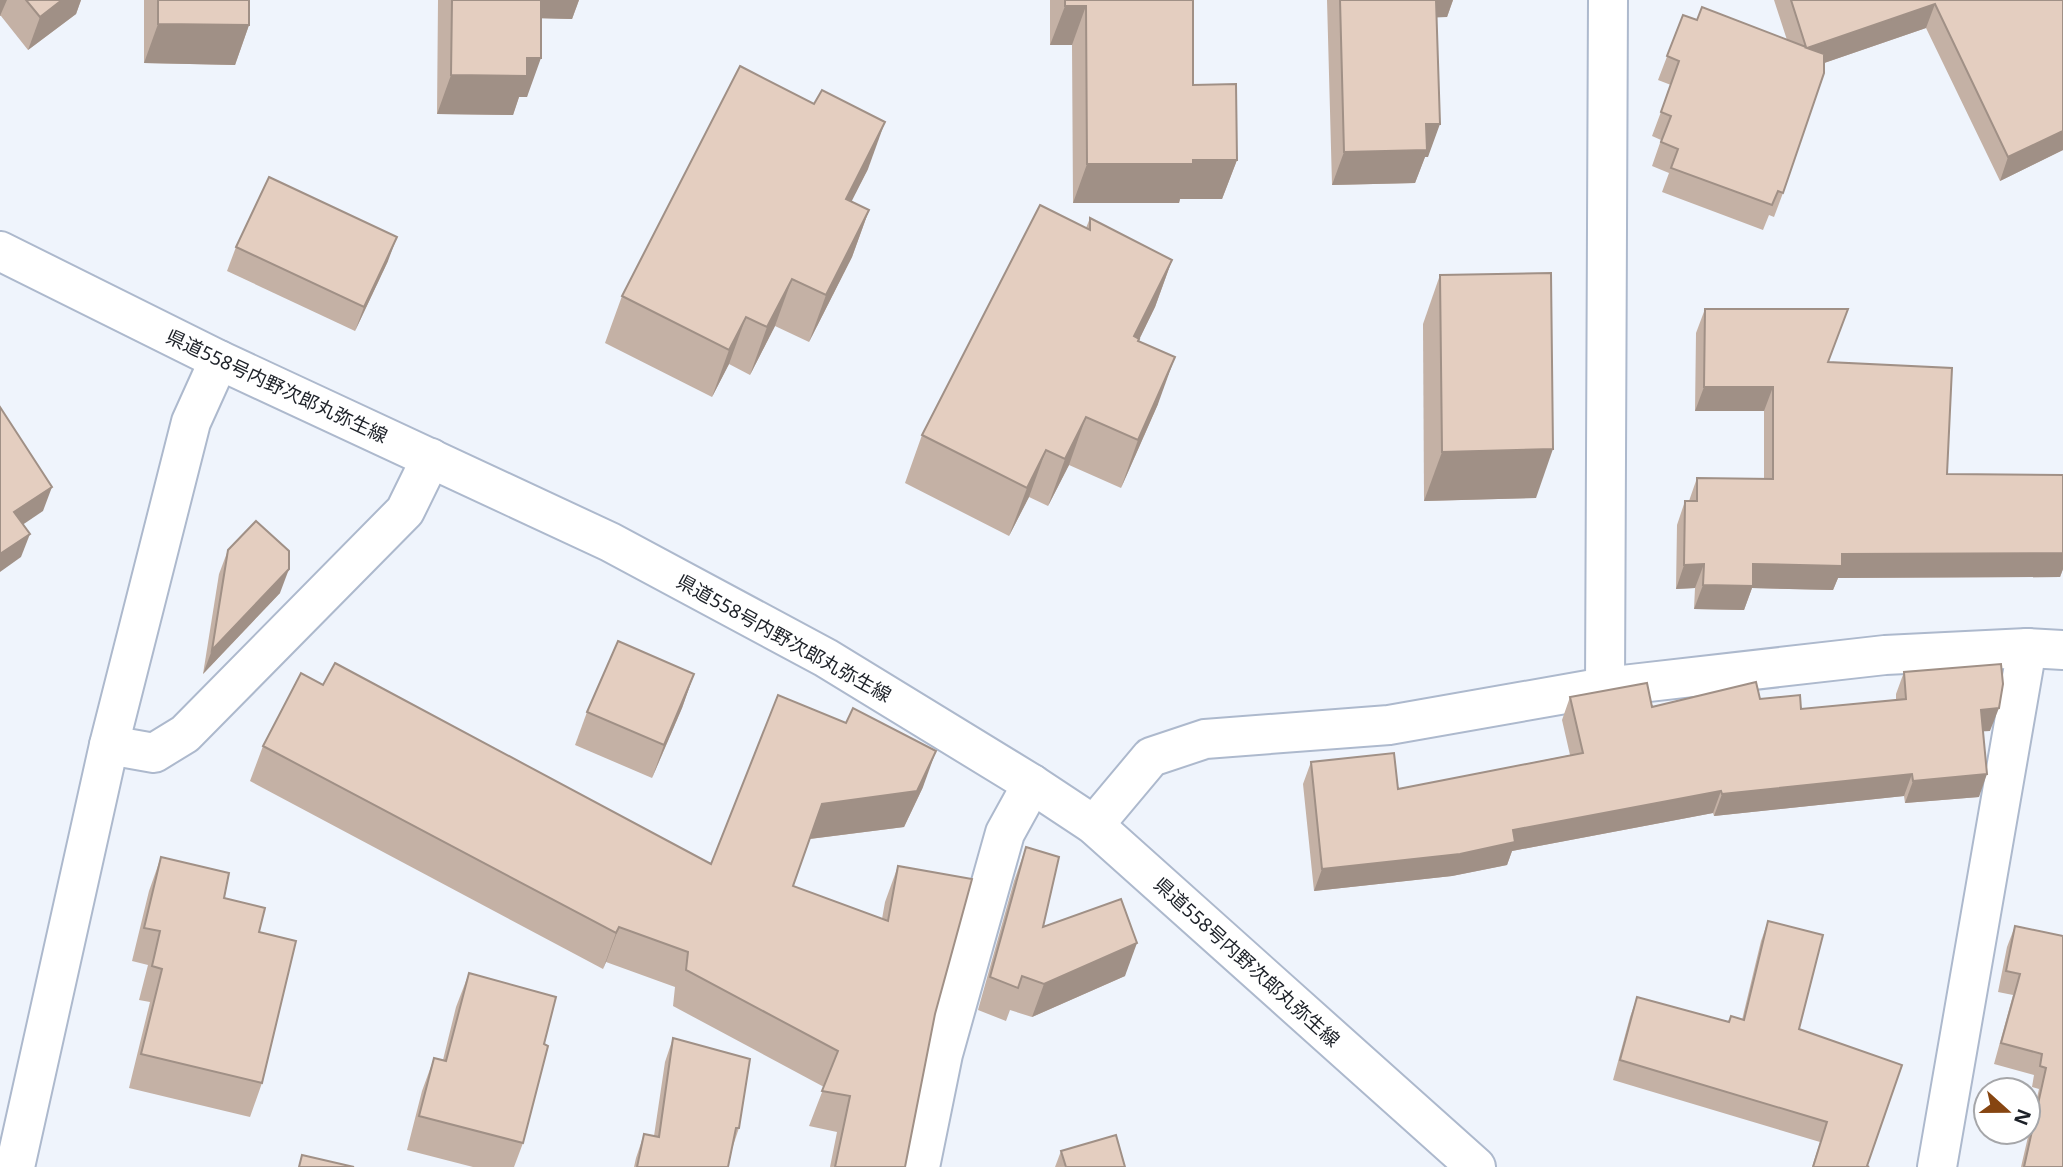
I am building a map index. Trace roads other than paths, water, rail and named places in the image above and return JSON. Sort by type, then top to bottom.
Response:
[{"type":"street","points":[[1605,687],[1608,0]]},
{"type":"street","name":"県道558号内野次郎丸弥生線","points":[[0,251],[219,360],[610,542],[825,657],[1032,784],[1094,825],[1476,1167]]},
{"type":"street","points":[[15,1167],[109,745],[191,422],[219,360]]},
{"type":"street","points":[[109,745],[154,753],[185,733],[405,511],[431,458]]},
{"type":"street","points":[[1094,825],[1151,757],[1205,739],[1389,725],[1605,687],[1885,655],[2045,649],[1937,1167]]},
{"type":"street","points":[[920,1167],[943,1054],[1005,834],[1032,784]]}]
